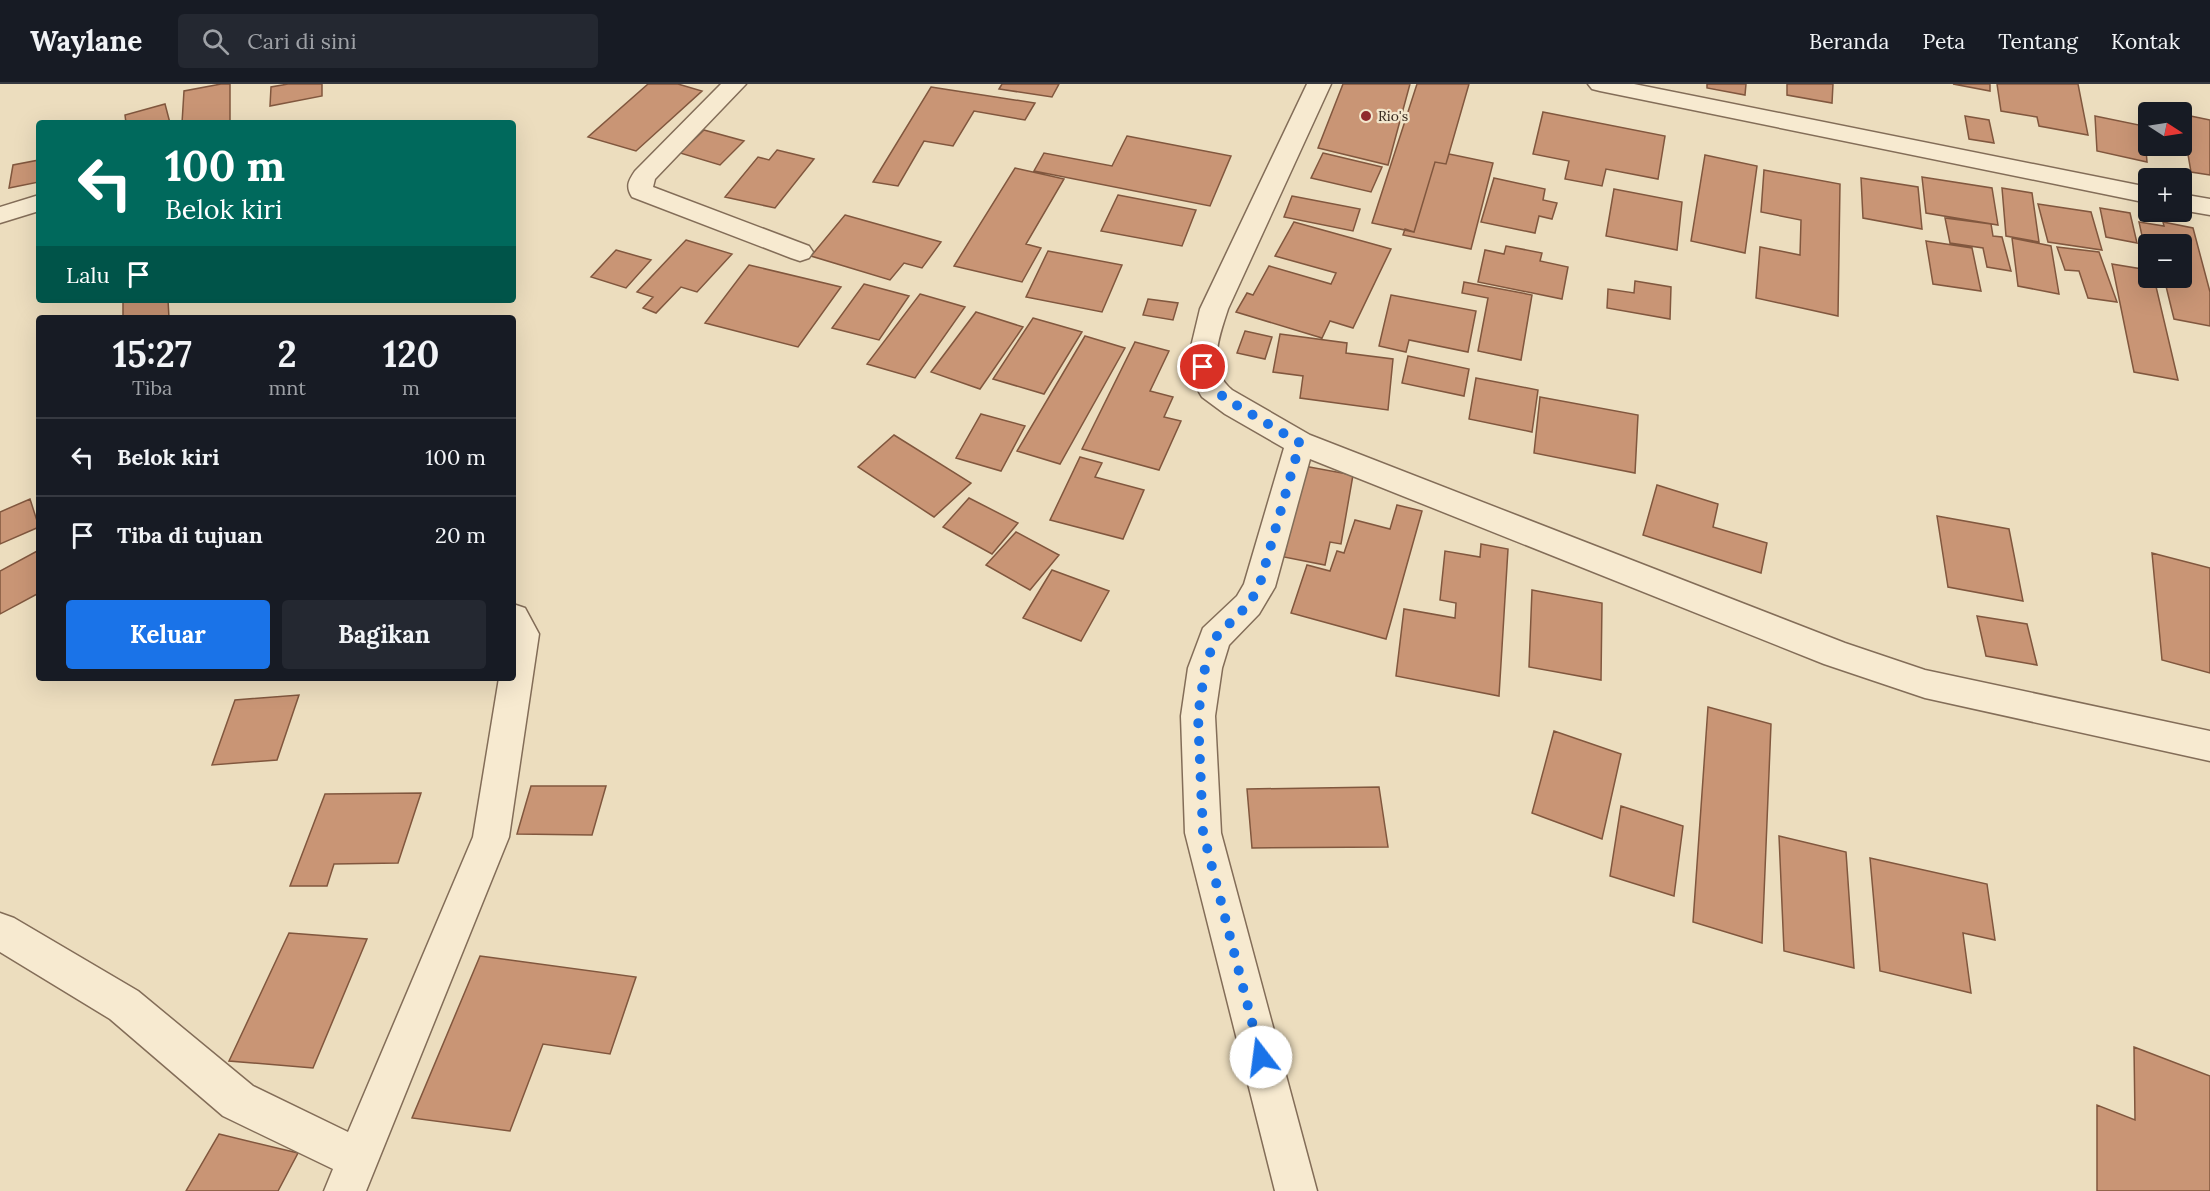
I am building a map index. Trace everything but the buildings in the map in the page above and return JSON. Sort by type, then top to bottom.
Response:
[{"type":"street","points":[[734,84],[644,176],[640,183],[641,191],[800,252]]},
{"type":"street","points":[[1318,84],[1214,309],[1205,340],[1203,367],[1208,384],[1226,399],[1300,443],[1836,654],[1925,684],[2210,746]]},
{"type":"street","points":[[1600,84],[2138,193]]},
{"type":"street","points":[[0,214],[36,204]]},
{"type":"street","points":[[2192,204],[2210,207]]},
{"type":"street","points":[[1296,1191],[1203,832],[1198,716],[1205,668],[1215,638],[1248,605],[1259,587],[1300,443]]},
{"type":"street","points":[[516,619],[523,634],[516,678]]},
{"type":"street","points":[[0,932],[124,1005],[238,1101],[352,1175],[491,837],[516,681]]},
{"type":"place","name":"Rio's","points":[[1366,116]]},
{"type":"route","points":[[1203,367],[1208,384],[1226,399],[1300,443],[1259,587],[1248,605],[1215,638],[1205,668],[1198,716],[1203,832],[1261,1057]]}]
